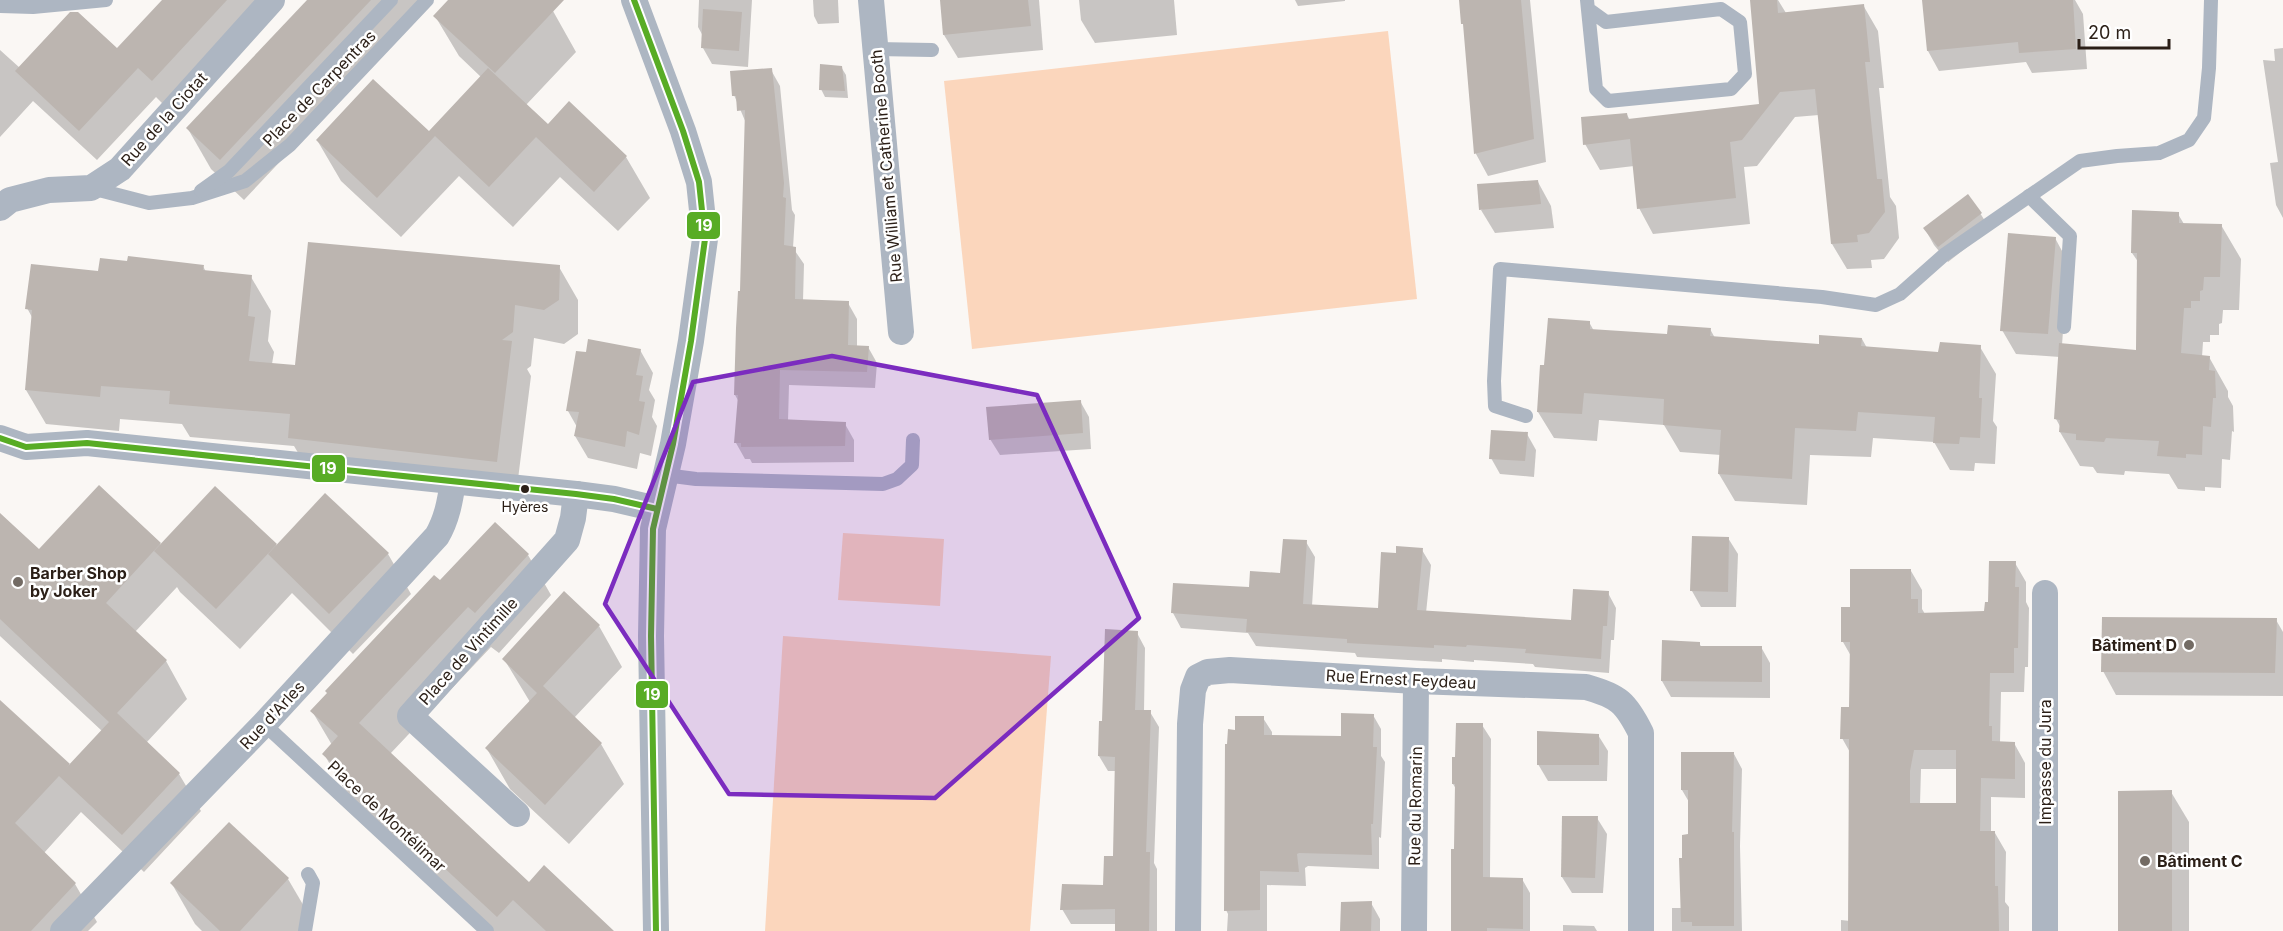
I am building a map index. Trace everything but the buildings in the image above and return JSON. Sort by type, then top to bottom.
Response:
[{"type":"street","name":"Rue de la Ciotat","points":[[91,188],[120,169],[272,0]]},
{"type":"street","points":[[634,0],[683,131],[699,182],[705,239],[674,444],[653,529],[651,636],[656,931]]},
{"type":"street","name":"Rue William et Catherine Booth","points":[[871,0],[901,332]]},
{"type":"street","points":[[0,208],[10,200],[49,190],[91,188]]},
{"type":"street","points":[[0,438],[26,447],[87,443],[576,494],[614,499],[657,509]]},
{"type":"street","name":"Rue d'Arles","points":[[63,931],[264,724],[437,536],[444,524],[450,505],[453,482]]},
{"type":"street","name":"Place de Vintimille","points":[[517,814],[411,716],[567,540],[576,494]]},
{"type":"street","name":"Impasse du Jura","points":[[2045,593],[2045,931]]},
{"type":"street","name":"Rue Ernest Feydeau","points":[[1188,931],[1190,723],[1193,690],[1198,677],[1208,672],[1230,670],[1416,681],[1586,687],[1608,693],[1629,708],[1641,733],[1641,931]]},
{"type":"street","name":"Rue du Romarin","points":[[1414,931],[1416,681]]},
{"type":"lane","points":[[0,6],[33,7],[106,0]]},
{"type":"lane","name":"Place de Carpentras","points":[[192,198],[229,171],[391,0]]},
{"type":"lane","name":"Place de Carpentras","points":[[91,188],[149,204],[192,198],[245,181],[290,145],[427,0]]},
{"type":"lane","points":[[1526,416],[1495,406],[1494,381],[1500,269],[1822,297],[1876,305],[1900,294],[1944,255],[2080,161],[2159,153],[2189,140],[2204,118],[2209,69],[2211,0]]},
{"type":"lane","points":[[1588,5],[1606,22],[1721,9],[1740,22],[1745,74],[1731,89],[1608,101],[1596,89],[1588,5]]},
{"type":"lane","points":[[876,49],[932,50]]},
{"type":"lane","points":[[2030,196],[2070,236],[2064,327]]},
{"type":"lane","points":[[665,475],[696,479],[883,484],[897,479],[912,465],[913,440]]},
{"type":"lane","name":"Place de Montélimar","points":[[264,724],[487,931]]},
{"type":"lane","points":[[305,931],[313,883],[308,874]]},
{"type":"highlighted area","points":[[832,356],[1037,395],[1139,618],[935,798],[729,794],[605,604],[693,382]]},
{"type":"shaded area","points":[[1388,31],[1417,299],[972,349],[944,81]]},
{"type":"shaded area","points":[[843,533],[944,539],[940,606],[838,600]]},
{"type":"shaded area","points":[[783,636],[1051,656],[1030,931],[765,931]]},
{"type":"transit line","name":"19","points":[[634,0],[683,131],[699,182],[705,239],[691,341],[673,444],[653,529],[651,636],[656,931]]},
{"type":"transit line","name":"19","points":[[0,438],[26,447],[87,443],[576,494],[614,499],[657,509]]},
{"type":"place","name":"Hyères","points":[[525,489]]},
{"type":"place","name":"Barber Shop by Joker","points":[[18,582]]},
{"type":"place","name":"Bâtiment D","points":[[2189,645]]},
{"type":"place","name":"Bâtiment C","points":[[2145,861]]}]
